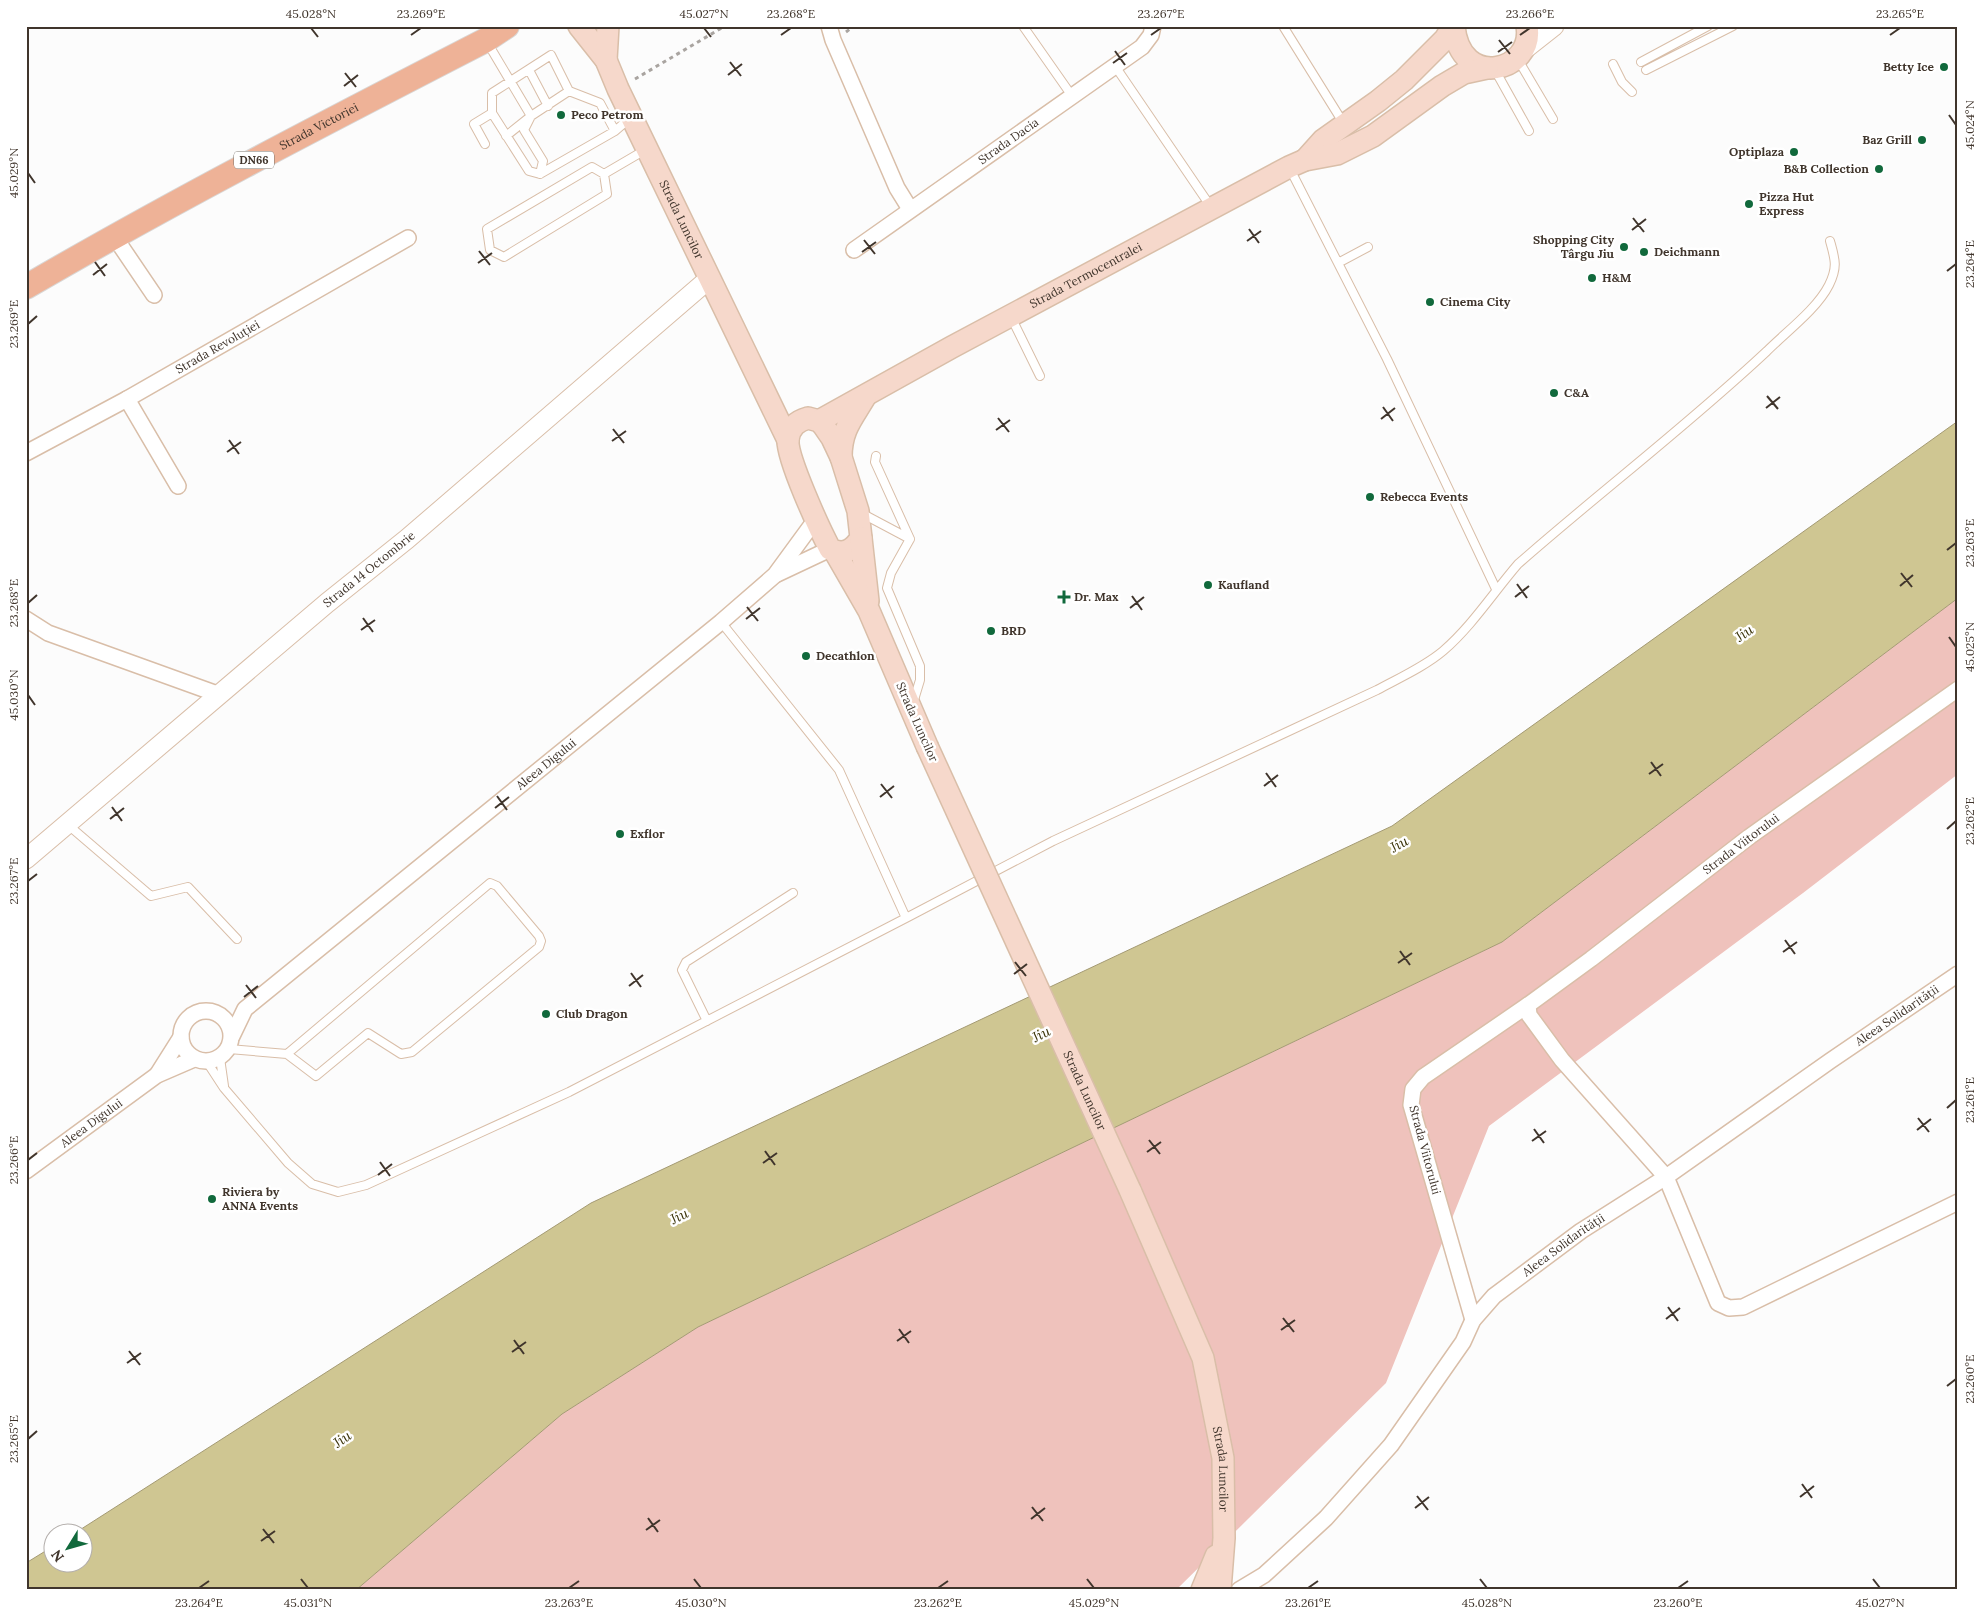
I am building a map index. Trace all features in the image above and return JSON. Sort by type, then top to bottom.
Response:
[{"type":"main road","name":"Strada Victoriei","points":[[26,287],[114,236],[246,164],[486,40],[507,26]]},
{"type":"main road","name":"Strada Luncilor","points":[[579,26],[606,60],[618,89],[788,440],[791,456],[816,519],[832,550],[869,611],[927,746],[1130,1190],[1203,1358],[1224,1458],[1224,1538],[1220,1590]]},
{"type":"main road","name":"Strada Luncilor","points":[[606,60],[608,26]]},
{"type":"main road","name":"Strada Termocentralei","points":[[1297,164],[1323,140],[1404,80],[1445,40],[1453,26]]},
{"type":"main road","points":[[1453,26],[1455,40],[1467,59],[1476,65],[1490,68]]},
{"type":"main road","points":[[1519,55],[1526,42],[1527,26]]},
{"type":"main road","name":"Strada Termocentralei","points":[[810,421],[867,394],[1297,164],[1337,154],[1373,136],[1442,86],[1464,73],[1502,66],[1519,55]]},
{"type":"main road","name":"Strada Luncilor","points":[[759,379],[832,438],[841,458],[858,512],[869,611]]},
{"type":"main road","points":[[841,458],[841,442],[844,433],[867,394]]},
{"type":"main road","points":[[788,440],[792,426],[810,421]]},
{"type":"main road","points":[[832,550],[850,551],[861,538]]},
{"type":"main road","points":[[1202,1590],[1224,1538]]},
{"type":"street","points":[[829,26],[897,188],[910,209]]},
{"type":"street","name":"Strada Dacia","points":[[854,250],[1142,47],[1151,35],[1153,26]]},
{"type":"street","points":[[1519,55],[1554,26]]},
{"type":"street","points":[[114,236],[154,295]]},
{"type":"street","name":"Strada Revoluției","points":[[26,453],[127,400],[408,238]]},
{"type":"street","name":"Strada 14 Octombrie","points":[[26,859],[407,539],[710,278]]},
{"type":"street","points":[[127,400],[178,486]]},
{"type":"street","name":"Aleea Digului","points":[[26,1171],[157,1075],[216,1053],[245,1009],[721,622],[775,575],[816,519]]},
{"type":"street","name":"Aleea Digului","points":[[775,575],[832,550]]},
{"type":"street","points":[[26,619],[48,633],[220,695]]},
{"type":"street","name":"Strada Viitorului","points":[[1473,1320],[1413,1114],[1411,1105],[1413,1089],[1423,1077],[1591,959],[1749,837],[1958,690]]},
{"type":"street","name":"Aleea Solidarității","points":[[1239,1590],[1264,1574],[1326,1518],[1391,1445],[1463,1342],[1473,1320],[1494,1296],[1581,1231],[1666,1177],[1830,1061],[1958,974]]},
{"type":"street","points":[[1528,1005],[1529,1015],[1562,1060],[1666,1177],[1718,1303],[1729,1308],[1743,1307],[1958,1202]]},
{"type":"street","points":[[205,1011],[218,1014],[228,1023],[216,1053],[184,1050],[181,1037],[184,1024],[193,1014],[205,1011],[245,1009]]},
{"type":"street","name":"Aleea Digului","points":[[157,1075],[181,1037]]},
{"type":"lane","points":[[1023,26],[1072,96]]},
{"type":"lane","points":[[1283,26],[1344,124]]},
{"type":"lane","points":[[1641,62],[1708,26]]},
{"type":"lane","points":[[1646,70],[1734,26]]},
{"type":"lane","points":[[486,40],[531,116]]},
{"type":"lane","points":[[615,131],[600,103],[569,91],[551,55],[492,93],[492,113],[529,171],[540,174],[615,131],[632,117]]},
{"type":"lane","points":[[1519,55],[1553,119]]},
{"type":"lane","points":[[1613,64],[1622,82],[1632,92]]},
{"type":"lane","points":[[1115,66],[1212,209]]},
{"type":"lane","points":[[1490,68],[1530,130]]},
{"type":"lane","points":[[529,70],[548,106]]},
{"type":"lane","points":[[506,136],[531,116],[569,91]]},
{"type":"lane","points":[[485,144],[474,124],[492,113]]},
{"type":"lane","points":[[531,116],[524,130],[543,162],[540,174]]},
{"type":"lane","points":[[604,174],[647,149]]},
{"type":"lane","points":[[1297,164],[1338,262],[1391,368],[1496,589]]},
{"type":"lane","points":[[592,167],[604,174],[607,194],[504,257],[490,250],[487,229],[592,167]]},
{"type":"lane","points":[[216,1053],[224,1088],[288,1163],[312,1184],[338,1192],[366,1185],[560,1096],[1053,841],[1377,690],[1442,652],[1471,623],[1496,589],[1518,564],[1681,428],[1748,369],[1811,309],[1829,285],[1836,264],[1830,241]]},
{"type":"lane","points":[[1338,262],[1368,247]]},
{"type":"lane","points":[[1011,316],[1040,376]]},
{"type":"lane","points":[[876,456],[874,462],[910,539]]},
{"type":"lane","points":[[858,512],[910,539]]},
{"type":"lane","points":[[910,539],[891,573],[886,588],[920,666],[920,680],[911,709]]},
{"type":"lane","points":[[721,622],[839,770],[906,918]]},
{"type":"lane","points":[[67,824],[151,896],[188,887],[237,939]]},
{"type":"lane","points":[[216,1053],[287,1054],[316,1076],[368,1033],[401,1054],[412,1052],[539,947],[541,941],[539,936],[497,886],[490,883],[287,1054]]},
{"type":"lane","points":[[707,1021],[682,970],[686,962],[793,893]]},
{"type":"lane","points":[[216,1053],[224,1088]]},
{"type":"path","points":[[618,89],[724,26]]},
{"type":"shaded area","points":[[1958,598],[1958,774],[1803,893],[1489,1126],[1386,1383],[1176,1590],[356,1590],[562,1414],[698,1327],[1502,942]]},
{"type":"water","name":"Jiu","points":[[1958,421],[1958,598],[1502,942],[698,1327],[562,1414],[356,1590],[26,1590],[26,1563],[42,1553],[42,1574],[92,1574],[92,1524],[89,1524],[591,1203],[1392,826]]},
{"type":"place","name":"Betty Ice","points":[[1944,67]]},
{"type":"place","name":"Peco Petrom","points":[[561,115]]},
{"type":"place","name":"Baz Grill","points":[[1922,140]]},
{"type":"place","name":"Optiplaza","points":[[1794,152]]},
{"type":"place","name":"B&B Collection","points":[[1879,169]]},
{"type":"place","name":"Pizza Hut Express","points":[[1749,204]]},
{"type":"place","name":"Shopping City Târgu Jiu","points":[[1624,247]]},
{"type":"place","name":"Deichmann","points":[[1644,252]]},
{"type":"place","name":"H&M","points":[[1592,278]]},
{"type":"place","name":"Cinema City","points":[[1430,302]]},
{"type":"place","name":"C&A","points":[[1554,393]]},
{"type":"place","name":"Rebecca Events","points":[[1370,497]]},
{"type":"place","name":"Kaufland","points":[[1208,585]]},
{"type":"place","name":"Dr. Max","points":[[1064,597]]},
{"type":"place","name":"BRD","points":[[991,631]]},
{"type":"place","name":"Decathlon","points":[[806,656]]},
{"type":"place","name":"Exflor","points":[[620,834]]},
{"type":"place","name":"Club Dragon","points":[[546,1014]]},
{"type":"place","name":"Riviera by ANNA Events","points":[[212,1199]]}]
